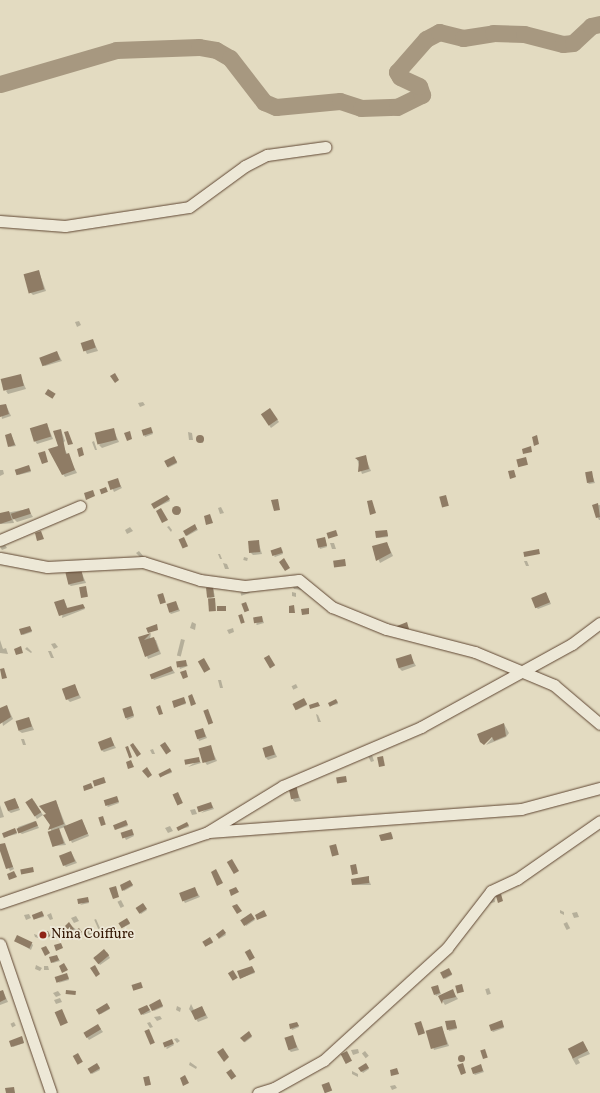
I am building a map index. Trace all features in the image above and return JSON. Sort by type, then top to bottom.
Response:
[{"type":"street","points":[[0,221],[65,226],[189,207],[245,166],[267,155],[325,147]]},
{"type":"street","points":[[0,540],[80,506]]},
{"type":"street","points":[[0,558],[48,567],[143,562],[200,580],[246,586],[299,580],[332,607],[386,629],[475,652],[524,671],[554,685],[600,724]]},
{"type":"street","points":[[0,903],[206,833],[283,786],[420,727],[524,671],[600,623]]},
{"type":"street","points":[[206,833],[521,809],[600,788]]},
{"type":"street","points":[[258,1093],[274,1088],[324,1060],[447,948],[491,891],[517,879],[600,821]]},
{"type":"street","points":[[0,944],[52,1093]]},
{"type":"building","points":[[39,270],[44,289],[29,293],[24,274]]},
{"type":"building","points":[[93,339],[96,348],[83,352],[81,343]]},
{"type":"building","points":[[57,351],[60,359],[42,366],[39,358]]},
{"type":"building","points":[[115,373],[119,380],[115,383],[110,376]]},
{"type":"building","points":[[21,374],[24,386],[4,391],[1,379]]},
{"type":"building","points":[[48,389],[56,394],[52,399],[45,394]]},
{"type":"building","points":[[6,404],[9,414],[0,417],[0,405]]},
{"type":"building","points":[[270,408],[278,420],[269,426],[261,414]]},
{"type":"building","points":[[47,423],[51,436],[34,442],[30,428]]},
{"type":"building","points":[[151,427],[153,433],[143,436],[141,430]]},
{"type":"building","points":[[114,428],[117,440],[97,444],[95,433]]},
{"type":"building","points":[[61,429],[66,454],[69,453],[75,470],[62,475],[48,449],[58,446],[53,431]]},
{"type":"building","points":[[68,431],[73,444],[68,445],[64,432]]},
{"type":"building","points":[[130,431],[132,439],[127,441],[124,433]]},
{"type":"building","points":[[11,433],[15,445],[8,447],[5,435]]},
{"type":"building","points":[[198,435],[202,435],[204,439],[202,443],[198,443],[196,441],[196,437]]},
{"type":"building","points":[[537,435],[539,444],[534,446],[532,437]]},
{"type":"building","points":[[531,446],[532,452],[523,454],[522,449]]},
{"type":"building","points":[[82,447],[84,455],[79,457],[77,449]]},
{"type":"building","points":[[45,451],[48,462],[42,464],[38,453]]},
{"type":"building","points":[[366,455],[369,469],[358,472],[359,461],[355,458]]},
{"type":"building","points":[[174,456],[177,462],[167,467],[164,461]]},
{"type":"building","points":[[526,457],[528,465],[518,467],[516,459]]},
{"type":"building","points":[[29,465],[31,471],[17,475],[15,470]]},
{"type":"building","points":[[514,470],[516,477],[510,479],[508,471]]},
{"type":"building","points":[[592,471],[594,482],[587,483],[585,472]]},
{"type":"building","points":[[118,478],[121,487],[110,490],[108,481]]},
{"type":"building","points":[[106,487],[108,492],[101,494],[100,490]]},
{"type":"building","points":[[93,490],[95,496],[86,500],[84,493]]},
{"type":"building","points":[[167,495],[170,499],[154,509],[151,504]]},
{"type":"building","points":[[446,495],[449,506],[442,507],[439,497]]},
{"type":"building","points":[[278,499],[280,510],[274,511],[271,500]]},
{"type":"building","points":[[372,500],[376,513],[370,515],[367,501]]},
{"type":"building","points":[[598,503],[600,517],[596,518],[592,505]]},
{"type":"building","points":[[176,505],[181,510],[176,515],[171,510]]},
{"type":"building","points":[[29,508],[31,514],[13,520],[11,514]]},
{"type":"building","points":[[161,508],[168,520],[162,523],[156,511]]},
{"type":"building","points":[[9,511],[12,520],[0,524],[0,513]]},
{"type":"building","points":[[210,514],[213,523],[206,525],[204,516]]},
{"type":"building","points":[[195,524],[197,529],[186,536],[183,531]]},
{"type":"building","points":[[336,530],[338,536],[328,539],[326,533]]},
{"type":"building","points":[[387,530],[388,536],[376,538],[375,531]]},
{"type":"building","points":[[41,531],[44,539],[37,541],[35,533]]},
{"type":"building","points":[[184,537],[188,546],[183,549],[179,539]]},
{"type":"building","points":[[325,537],[327,546],[318,548],[316,539]]},
{"type":"building","points":[[259,540],[260,552],[249,553],[248,541]]},
{"type":"building","points":[[387,542],[391,553],[376,561],[372,546]]},
{"type":"building","points":[[281,547],[283,553],[272,556],[271,550]]},
{"type":"building","points":[[539,549],[540,554],[524,557],[523,552]]},
{"type":"building","points":[[284,558],[290,568],[285,571],[279,562]]},
{"type":"building","points":[[345,559],[346,566],[334,568],[333,561]]},
{"type":"building","points":[[81,569],[84,581],[68,585],[65,573]]},
{"type":"building","points":[[86,586],[88,597],[81,598],[79,587]]},
{"type":"building","points":[[213,587],[214,597],[207,598],[206,588]]},
{"type":"building","points":[[546,592],[550,602],[535,608],[531,598]]},
{"type":"building","points":[[163,593],[166,603],[160,604],[157,595]]},
{"type":"building","points":[[208,598],[215,598],[216,611],[209,611]]},
{"type":"building","points":[[64,599],[67,608],[83,604],[85,608],[59,616],[54,602]]},
{"type":"building","points":[[176,601],[179,610],[169,613],[166,604]]},
{"type":"building","points":[[246,602],[249,610],[245,612],[241,604]]},
{"type":"building","points":[[294,605],[295,613],[289,613],[289,606]]},
{"type":"building","points":[[217,606],[226,606],[226,611],[217,611]]},
{"type":"building","points":[[309,608],[309,614],[302,615],[301,609]]},
{"type":"building","points":[[242,614],[245,623],[241,624],[238,615]]},
{"type":"building","points":[[262,616],[263,622],[254,623],[253,617]]},
{"type":"building","points":[[407,622],[409,629],[398,632],[397,626]]},
{"type":"building","points":[[157,624],[158,630],[148,633],[146,628]]},
{"type":"building","points":[[30,626],[32,631],[21,635],[19,629]]},
{"type":"building","points":[[151,633],[144,640],[154,637],[159,651],[145,657],[138,637]]},
{"type":"building","points":[[21,646],[23,653],[16,655],[14,649]]},
{"type":"building","points":[[411,654],[414,664],[399,668],[396,659]]},
{"type":"building","points":[[269,655],[275,665],[270,668],[264,658]]},
{"type":"building","points":[[204,658],[210,669],[204,673],[198,661]]},
{"type":"building","points":[[186,660],[187,666],[177,667],[176,662]]},
{"type":"building","points":[[171,666],[173,671],[152,679],[150,675]]},
{"type":"building","points":[[4,668],[7,678],[2,679],[0,669]]},
{"type":"building","points":[[186,670],[188,677],[183,679],[180,672]]},
{"type":"building","points":[[75,684],[79,695],[66,700],[62,689]]},
{"type":"building","points":[[192,694],[196,704],[191,706],[188,696]]},
{"type":"building","points":[[184,697],[186,703],[174,708],[172,701]]},
{"type":"building","points":[[304,698],[307,704],[296,710],[292,704]]},
{"type":"building","points":[[336,699],[338,703],[330,707],[328,703]]},
{"type":"building","points":[[318,702],[320,706],[310,709],[309,705]]},
{"type":"building","points":[[7,705],[11,717],[0,724],[0,708]]},
{"type":"building","points":[[160,705],[163,714],[159,715],[156,707]]},
{"type":"building","points":[[131,706],[134,716],[125,718],[122,709]]},
{"type":"building","points":[[208,709],[213,723],[208,725],[203,711]]},
{"type":"building","points":[[29,717],[32,727],[19,731],[16,721]]},
{"type":"building","points":[[504,723],[506,736],[494,741],[492,737],[484,745],[480,742],[477,734]]},
{"type":"building","points":[[203,728],[206,737],[197,739],[194,731]]},
{"type":"building","points":[[111,737],[114,745],[101,750],[98,742]]},
{"type":"building","points":[[165,742],[171,751],[166,754],[160,745]]},
{"type":"building","points":[[133,743],[141,754],[137,757],[130,745]]},
{"type":"building","points":[[211,745],[215,759],[203,763],[199,749]]},
{"type":"building","points":[[272,745],[275,755],[265,757],[262,748]]},
{"type":"building","points":[[128,746],[132,757],[129,758],[125,747]]},
{"type":"building","points":[[383,756],[385,766],[379,767],[377,757]]},
{"type":"building","points":[[199,757],[200,762],[185,765],[184,760]]},
{"type":"building","points":[[131,760],[134,767],[128,769],[126,762]]},
{"type":"building","points":[[147,767],[152,775],[148,778],[142,771]]},
{"type":"building","points":[[170,768],[172,772],[160,777],[158,774]]},
{"type":"building","points":[[346,776],[347,782],[337,783],[336,778]]},
{"type":"building","points":[[104,777],[106,783],[94,786],[93,781]]},
{"type":"building","points":[[91,783],[93,788],[84,791],[83,786]]},
{"type":"building","points":[[296,784],[299,798],[291,799],[288,786]]},
{"type":"building","points":[[178,792],[183,803],[177,805],[173,794]]},
{"type":"building","points":[[117,796],[119,802],[106,806],[104,800]]},
{"type":"building","points":[[15,798],[19,808],[8,811],[4,802]]},
{"type":"building","points":[[32,798],[41,812],[35,817],[25,802]]},
{"type":"building","points":[[56,800],[64,824],[48,830],[50,825],[43,815],[46,814],[39,806]]},
{"type":"building","points":[[211,802],[213,808],[199,812],[197,807]]},
{"type":"building","points":[[103,816],[106,825],[101,826],[98,818]]},
{"type":"building","points":[[82,819],[88,834],[69,841],[63,826]]},
{"type":"building","points":[[126,820],[128,825],[115,830],[113,825]]},
{"type":"building","points":[[36,821],[38,826],[18,834],[17,829]]},
{"type":"building","points":[[187,822],[189,826],[178,831],[176,827]]},
{"type":"building","points":[[15,828],[17,833],[4,838],[2,833]]},
{"type":"building","points":[[59,828],[64,843],[53,847],[48,832]]},
{"type":"building","points":[[132,829],[134,835],[122,838],[121,833]]},
{"type":"building","points":[[391,832],[393,839],[381,841],[379,835]]},
{"type":"building","points":[[5,843],[13,867],[6,869],[0,851],[0,844]]},
{"type":"building","points":[[336,844],[339,855],[332,856],[329,846]]},
{"type":"building","points":[[71,851],[75,861],[63,866],[59,856]]},
{"type":"building","points":[[232,859],[239,871],[234,874],[227,862]]},
{"type":"building","points":[[356,864],[358,874],[352,875],[350,865]]},
{"type":"building","points":[[33,867],[34,872],[21,874],[20,869]]},
{"type":"building","points":[[216,869],[223,883],[217,886],[211,872]]},
{"type":"building","points":[[14,871],[17,877],[9,880],[7,874]]},
{"type":"building","points":[[369,876],[369,883],[352,885],[351,879]]},
{"type":"building","points":[[130,880],[133,885],[122,891],[120,885]]},
{"type":"building","points":[[116,886],[119,897],[113,899],[109,888]]},
{"type":"building","points":[[195,887],[198,895],[182,901],[179,893]]},
{"type":"building","points":[[236,887],[239,892],[231,896],[229,890]]},
{"type":"building","points":[[501,894],[503,901],[498,903],[496,896]]},
{"type":"building","points":[[88,897],[89,902],[78,904],[77,899]]},
{"type":"building","points":[[143,903],[147,909],[139,914],[136,908]]},
{"type":"building","points":[[237,904],[242,911],[237,914],[232,906]]},
{"type":"building","points":[[264,910],[267,916],[257,920],[255,915]]},
{"type":"building","points":[[42,911],[44,916],[34,920],[32,915]]},
{"type":"building","points":[[251,913],[255,919],[244,926],[240,920]]},
{"type":"building","points":[[127,918],[130,923],[122,928],[118,923]]},
{"type":"building","points":[[69,922],[74,929],[70,932],[65,926]]},
{"type":"building","points":[[79,928],[82,932],[72,940],[69,935]]},
{"type":"building","points":[[60,929],[62,935],[54,938],[51,932]]},
{"type":"building","points":[[223,929],[226,933],[219,938],[216,934]]},
{"type":"building","points":[[48,931],[50,936],[40,939],[39,934]]},
{"type":"building","points":[[17,935],[32,942],[29,949],[14,941]]},
{"type":"building","points":[[210,937],[213,942],[205,947],[202,942]]},
{"type":"building","points":[[61,943],[63,948],[56,951],[54,945]]},
{"type":"building","points":[[46,946],[50,953],[45,956],[41,948]]},
{"type":"building","points":[[104,949],[109,955],[98,964],[93,958]]},
{"type":"building","points":[[250,949],[255,958],[250,961],[245,952]]},
{"type":"building","points":[[57,955],[59,960],[51,963],[49,957]]},
{"type":"building","points":[[64,963],[68,970],[62,973],[59,966]]},
{"type":"building","points":[[95,965],[100,974],[96,977],[90,968]]},
{"type":"building","points":[[252,966],[255,972],[240,979],[237,971]]},
{"type":"building","points":[[449,968],[452,974],[443,979],[440,973]]},
{"type":"building","points":[[233,970],[238,978],[233,981],[228,973]]},
{"type":"building","points":[[67,973],[69,979],[56,983],[55,977]]},
{"type":"building","points":[[141,982],[143,988],[133,991],[131,985]]},
{"type":"building","points":[[462,984],[464,992],[457,993],[455,986]]},
{"type":"building","points":[[438,985],[440,993],[434,995],[431,987]]},
{"type":"building","points":[[453,989],[456,997],[443,1000],[442,1004],[438,996]]},
{"type":"building","points":[[3,990],[6,999],[0,1002],[0,991]]},
{"type":"building","points":[[66,990],[76,991],[76,995],[66,994]]},
{"type":"building","points":[[160,999],[163,1006],[152,1011],[149,1005]]},
{"type":"building","points":[[107,1003],[110,1008],[99,1015],[96,1010]]},
{"type":"building","points":[[147,1005],[150,1010],[141,1015],[138,1009]]},
{"type":"building","points":[[202,1006],[206,1015],[195,1020],[191,1011]]},
{"type":"building","points":[[62,1009],[68,1023],[60,1026],[55,1012]]},
{"type":"building","points":[[455,1020],[457,1028],[447,1030],[445,1021]]},
{"type":"building","points":[[502,1020],[504,1027],[491,1031],[489,1025]]},
{"type":"building","points":[[421,1021],[425,1033],[418,1036],[414,1023]]},
{"type":"building","points":[[297,1022],[299,1026],[290,1029],[289,1024]]},
{"type":"building","points":[[98,1024],[101,1029],[87,1038],[83,1033]]},
{"type":"building","points":[[442,1026],[447,1044],[431,1049],[426,1031]]},
{"type":"building","points":[[149,1029],[155,1043],[150,1045],[144,1031]]},
{"type":"building","points":[[249,1031],[252,1036],[244,1042],[240,1038]]},
{"type":"building","points":[[293,1035],[297,1047],[288,1050],[284,1038]]},
{"type":"building","points":[[22,1036],[24,1043],[11,1047],[9,1041]]},
{"type":"building","points":[[172,1039],[174,1044],[165,1047],[163,1043]]},
{"type":"building","points":[[583,1041],[588,1051],[573,1059],[568,1049]]},
{"type":"building","points":[[223,1048],[229,1057],[224,1062],[217,1052]]},
{"type":"building","points":[[485,1049],[488,1058],[483,1059],[480,1051]]},
{"type":"building","points":[[347,1051],[352,1061],[346,1064],[341,1054]]},
{"type":"building","points":[[78,1053],[83,1062],[78,1065],[73,1056]]},
{"type":"building","points":[[461,1054],[464,1055],[464,1061],[461,1062],[458,1061],[457,1058],[458,1055]]},
{"type":"building","points":[[97,1063],[100,1068],[91,1074],[88,1069]]},
{"type":"building","points":[[366,1063],[369,1068],[361,1072],[358,1068]]},
{"type":"building","points":[[463,1063],[466,1073],[461,1075],[457,1065]]},
{"type":"building","points":[[481,1064],[483,1071],[473,1074],[471,1068]]},
{"type":"building","points":[[397,1068],[399,1074],[391,1076],[390,1070]]},
{"type":"building","points":[[231,1069],[236,1076],[231,1080],[226,1073]]},
{"type":"building","points":[[185,1075],[189,1083],[183,1086],[180,1078]]},
{"type":"building","points":[[149,1076],[151,1085],[145,1086],[143,1077]]},
{"type":"building","points":[[329,1082],[332,1090],[325,1093],[322,1085]]},
{"type":"building","points":[[14,1087],[15,1093],[6,1093],[5,1088]]},
{"type":"waterway","points":[[0,84],[116,50],[199,47],[216,50],[230,58],[264,102],[276,107],[340,101],[361,108],[397,107],[422,95],[419,86],[400,77],[397,72],[426,39],[439,32],[463,38],[493,33],[524,34],[563,44],[573,43],[591,26],[600,24]]},
{"type":"place","name":"Nina Coiffure","points":[[43,935]]}]
